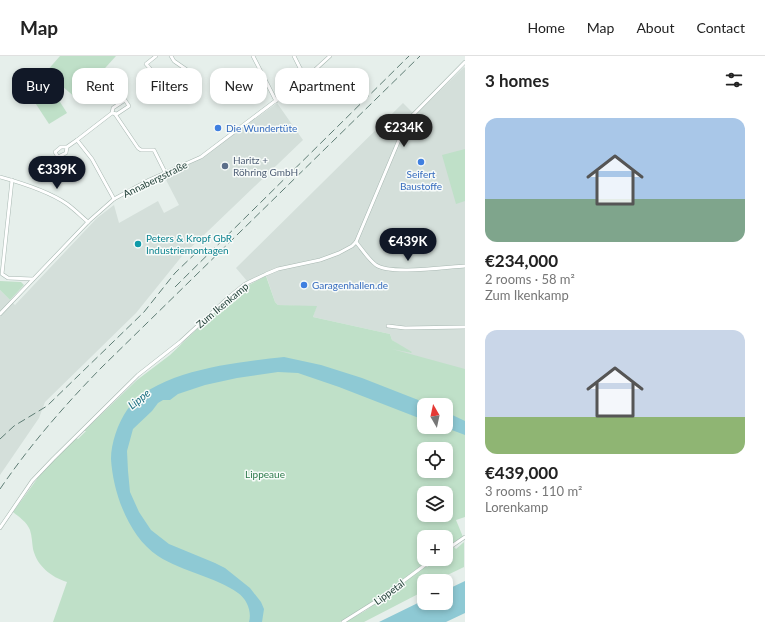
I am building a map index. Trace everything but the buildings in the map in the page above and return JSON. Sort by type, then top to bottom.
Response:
[{"type":"street","points":[[150,68],[146,64],[156,56]]},
{"type":"street","points":[[171,56],[184,68]]},
{"type":"street","points":[[253,56],[275,99]]},
{"type":"street","points":[[294,56],[300,68]]},
{"type":"street","name":"Annabergstraße","points":[[317,68],[330,56]]},
{"type":"street","points":[[465,62],[407,121],[356,242],[372,261],[384,268],[399,270],[465,266]]},
{"type":"street","points":[[67,147],[114,114],[117,114],[129,106],[124,100],[113,108],[114,114],[140,150],[154,150],[165,172]]},
{"type":"street","name":"Annabergstraße","points":[[0,314],[88,222],[114,199],[165,172],[201,156],[275,102]]},
{"type":"street","points":[[78,140],[92,158],[114,199]]},
{"type":"street","points":[[0,177],[12,180],[55,197],[67,204],[88,222]]},
{"type":"street","points":[[12,180],[2,274],[8,278],[33,279]]},
{"type":"street","name":"Zum Ikenkamp","points":[[0,528],[32,481],[53,459],[138,375],[180,342],[245,284],[278,269],[320,260],[339,253],[356,242]]},
{"type":"street","points":[[388,326],[405,328],[465,327]]},
{"type":"street","points":[[453,545],[465,537]]},
{"type":"street","name":"Lippetal","points":[[343,622],[378,600],[424,566]]},
{"type":"shaded area","points":[[464,67],[465,375],[391,351],[392,348],[411,353],[392,340],[390,334],[313,317],[316,307],[278,305],[275,302],[265,272],[247,281],[236,268],[403,103],[415,115]]},
{"type":"shaded area","points":[[276,104],[278,104],[303,140],[182,256],[136,313],[45,402],[39,418],[0,475],[0,290],[15,305],[97,218],[114,205],[119,223],[158,201],[164,213],[179,205],[164,176],[203,157]]},
{"type":"green space","points":[[60,56],[116,56],[105,68],[72,68],[72,95],[64,88],[64,68],[50,68]]},
{"type":"green space","points":[[36,104],[61,104],[67,113],[49,124]]},
{"type":"green space","points":[[465,149],[465,201],[456,204],[442,155]]},
{"type":"green space","name":"Lippeaue","points":[[266,276],[275,302],[278,305],[317,306],[313,317],[390,334],[392,340],[412,352],[392,349],[465,369],[465,517],[456,520],[463,537],[453,544],[453,530],[417,530],[417,566],[422,566],[364,608],[340,622],[53,622],[67,582],[50,574],[41,566],[33,549],[29,527],[13,512],[37,479],[36,476],[76,438],[78,439],[86,431],[84,431],[137,380],[170,355],[217,310],[249,285]]},
{"type":"green space","points":[[0,281],[21,282],[24,285],[10,300],[0,290]]},
{"type":"green space","points":[[464,542],[464,567],[450,574],[417,574],[417,595],[364,622],[345,622],[365,611],[425,566],[453,566],[453,548],[456,549]]},
{"type":"water","name":"Lippe","points":[[284,357],[321,365],[362,378],[417,400],[417,417],[298,373],[278,372],[237,378],[205,385],[178,394],[170,400],[163,400],[158,403],[152,411],[133,429],[127,451],[130,492],[139,512],[151,530],[169,544],[225,568],[250,588],[261,602],[264,609],[262,622],[249,622],[250,614],[244,599],[229,587],[168,562],[148,548],[139,538],[124,513],[115,486],[111,459],[112,446],[121,421],[127,410],[140,396],[177,377],[221,365]]},
{"type":"water","points":[[453,415],[465,421],[465,435],[453,430]]},
{"type":"water","points":[[465,581],[465,613],[446,622],[379,622],[417,603],[417,610],[453,610],[453,587]]},
{"type":"railway","points":[[175,287],[409,56]]},
{"type":"railway","points":[[0,489],[48,426],[101,368],[420,56]]},
{"type":"railway","points":[[0,439],[14,426],[47,406],[144,312],[175,273],[199,250]]},
{"type":"place","name":"Die Wundertüte","points":[[218,128]]},
{"type":"place","name":"Seifert Baustoffe","points":[[421,162]]},
{"type":"place","name":"Haritz + Röhring GmbH","points":[[225,166]]},
{"type":"place","name":"Peters & Kropf GbR Industriemontagen","points":[[138,244]]},
{"type":"place","name":"Garagenhallen.de","points":[[304,285]]}]
